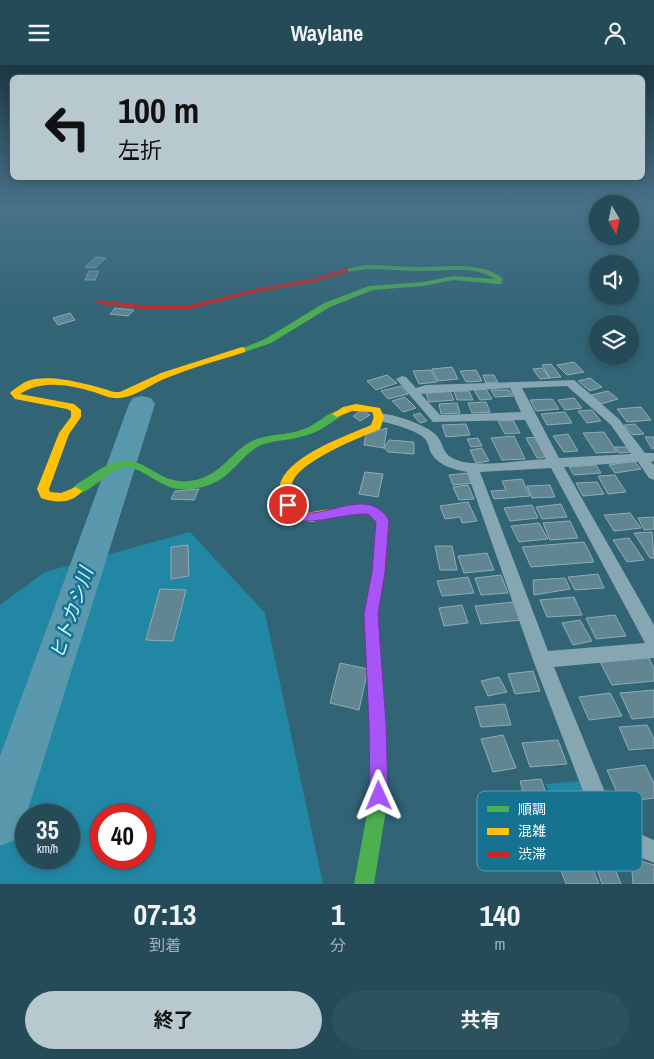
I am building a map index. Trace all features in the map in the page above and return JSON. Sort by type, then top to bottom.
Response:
[{"type":"street","points":[[99,302],[151,308],[190,307],[254,291],[316,280],[352,268],[366,267],[422,269],[458,267],[492,274],[499,279],[498,282],[490,282],[453,278],[423,284],[372,288],[327,305],[268,341],[173,372],[131,392],[120,395],[113,395],[76,384],[46,382],[29,384],[15,393],[18,397],[70,406],[76,411],[76,417],[64,433],[43,489],[45,495],[57,499],[68,496],[108,470],[126,463],[138,465],[170,485],[193,485],[215,479],[231,466],[246,449],[261,439],[306,432],[340,410],[364,406],[376,410],[379,417],[376,427],[305,462],[289,477],[285,495],[292,515],[312,517],[350,509],[371,509],[383,520],[379,572],[371,614],[378,724],[379,796],[364,884]]},
{"type":"street","points":[[402,379],[437,419],[529,416]]},
{"type":"street","points":[[413,391],[570,383],[615,422],[648,457],[654,475]]},
{"type":"street","points":[[515,386],[529,416],[654,642]]},
{"type":"street","points":[[379,417],[387,417],[431,437],[437,451],[444,460],[456,465],[472,468],[648,457]]},
{"type":"street","points":[[472,468],[542,660],[593,791]]},
{"type":"street","points":[[542,660],[654,650]]},
{"type":"street","points":[[642,847],[654,853]]},
{"type":"shaded area","points":[[190,532],[265,613],[323,884],[0,884],[0,605],[45,572]]},
{"type":"shaded area","points":[[589,780],[594,791],[549,791],[546,784]]},
{"type":"building","points":[[96,257],[106,258],[95,268],[85,267]]},
{"type":"building","points":[[89,271],[99,271],[95,280],[85,280]]},
{"type":"building","points":[[115,308],[134,310],[128,316],[110,314]]},
{"type":"building","points":[[70,313],[75,320],[58,325],[53,318]]},
{"type":"building","points":[[574,362],[584,372],[567,375],[557,365]]},
{"type":"building","points":[[551,364],[561,377],[550,378],[542,365]]},
{"type":"building","points":[[452,367],[458,379],[438,381],[432,369]]},
{"type":"building","points":[[542,368],[550,378],[540,379],[533,369]]},
{"type":"building","points":[[431,370],[437,382],[419,384],[413,371]]},
{"type":"building","points":[[476,370],[482,381],[466,382],[460,371]]},
{"type":"building","points":[[387,375],[397,383],[376,390],[367,381]]},
{"type":"building","points":[[483,375],[494,375],[498,383],[486,383]]},
{"type":"building","points":[[590,378],[602,387],[590,391],[578,381]]},
{"type":"building","points":[[401,386],[408,394],[388,399],[381,391]]},
{"type":"building","points":[[486,389],[492,399],[480,400],[474,390]]},
{"type":"building","points":[[491,390],[509,390],[513,396],[495,397]]},
{"type":"building","points":[[450,391],[454,400],[429,402],[426,393]]},
{"type":"building","points":[[454,391],[469,391],[473,400],[457,400]]},
{"type":"building","points":[[608,391],[618,399],[601,404],[591,395]]},
{"type":"building","points":[[405,397],[416,408],[403,412],[392,401]]},
{"type":"building","points":[[574,398],[582,408],[565,410],[558,400]]},
{"type":"building","points":[[552,399],[559,409],[536,411],[530,400]]},
{"type":"building","points":[[486,402],[490,412],[472,413],[468,403]]},
{"type":"building","points":[[457,403],[460,413],[441,414],[439,404]]},
{"type":"building","points":[[641,407],[651,420],[627,422],[617,409]]},
{"type":"building","points":[[362,410],[370,415],[360,421],[353,416]]},
{"type":"building","points":[[592,410],[601,421],[587,423],[578,411]]},
{"type":"building","points":[[565,412],[572,423],[547,425],[541,414]]},
{"type":"building","points":[[420,413],[427,421],[420,423],[413,415]]},
{"type":"building","points":[[513,420],[520,433],[505,434],[498,421]]},
{"type":"building","points":[[466,424],[470,435],[446,437],[442,425]]},
{"type":"building","points":[[635,424],[644,434],[633,435],[624,425]]},
{"type":"building","points":[[387,428],[384,448],[364,445],[366,434]]},
{"type":"building","points":[[604,432],[617,452],[596,453],[583,433]]},
{"type":"building","points":[[568,434],[578,451],[564,452],[553,436]]},
{"type":"building","points":[[514,436],[525,459],[502,460],[491,438]]},
{"type":"building","points":[[538,437],[549,457],[537,458],[526,438]]},
{"type":"building","points":[[645,437],[654,437],[654,448],[652,449]]},
{"type":"building","points":[[478,438],[482,446],[471,447],[467,439]]},
{"type":"building","points":[[389,440],[414,442],[414,454],[388,452],[384,448]]},
{"type":"building","points":[[615,447],[628,447],[631,452],[619,453]]},
{"type":"building","points":[[482,448],[489,461],[476,463],[470,450]]},
{"type":"building","points":[[634,461],[641,469],[615,473],[609,465]]},
{"type":"building","points":[[596,465],[601,473],[574,475],[569,467]]},
{"type":"building","points":[[365,472],[383,474],[378,497],[359,494]]},
{"type":"building","points":[[469,473],[474,483],[453,485],[449,475]]},
{"type":"building","points":[[615,475],[626,492],[608,494],[598,476]]},
{"type":"building","points":[[522,479],[530,496],[494,499],[491,491],[506,490],[502,481]]},
{"type":"building","points":[[597,482],[604,494],[583,496],[576,483]]},
{"type":"building","points":[[468,485],[474,499],[459,500],[453,487]]},
{"type":"building","points":[[550,485],[555,497],[532,498],[527,486]]},
{"type":"building","points":[[199,489],[194,500],[171,499],[175,491]]},
{"type":"building","points":[[468,502],[477,521],[462,523],[460,517],[445,519],[440,506]]},
{"type":"building","points":[[561,504],[567,517],[542,519],[536,507]]},
{"type":"building","points":[[532,505],[538,518],[510,521],[504,508]]},
{"type":"building","points":[[630,513],[641,528],[614,531],[604,515]]},
{"type":"building","points":[[654,517],[654,529],[644,530],[638,518]]},
{"type":"building","points":[[570,521],[578,538],[550,540],[543,523]]},
{"type":"building","points":[[539,523],[548,539],[519,542],[511,526]]},
{"type":"building","points":[[652,532],[654,558],[650,558],[634,533]]},
{"type":"building","points":[[629,538],[644,560],[627,562],[613,540]]},
{"type":"building","points":[[584,542],[594,562],[531,567],[522,547]]},
{"type":"building","points":[[188,545],[189,576],[171,579],[171,547]]},
{"type":"building","points":[[435,546],[452,546],[457,570],[440,570]]},
{"type":"building","points":[[487,553],[494,570],[464,573],[458,556]]},
{"type":"building","points":[[598,574],[604,588],[575,590],[568,577]]},
{"type":"building","points":[[501,575],[508,593],[481,595],[475,578]]},
{"type":"building","points":[[468,577],[474,593],[442,596],[437,581]]},
{"type":"building","points":[[565,578],[570,589],[534,595],[533,580]]},
{"type":"building","points":[[160,589],[186,590],[173,641],[146,640]]},
{"type":"building","points":[[574,597],[582,615],[547,617],[540,600]]},
{"type":"building","points":[[514,602],[522,620],[481,624],[475,606]]},
{"type":"building","points":[[462,605],[468,623],[444,626],[439,608]]},
{"type":"building","points":[[615,615],[626,636],[596,639],[586,618]]},
{"type":"building","points":[[580,620],[592,641],[573,645],[562,623]]},
{"type":"building","points":[[647,655],[654,668],[654,681],[612,685],[599,660]]},
{"type":"building","points":[[340,663],[368,669],[359,710],[330,703]]},
{"type":"building","points":[[533,671],[540,691],[515,694],[508,674]]},
{"type":"building","points":[[499,677],[507,692],[488,696],[481,681]]},
{"type":"building","points":[[654,690],[654,717],[632,719],[620,693]]},
{"type":"building","points":[[610,693],[622,716],[589,720],[579,697]]},
{"type":"building","points":[[505,704],[511,725],[481,727],[475,707]]},
{"type":"building","points":[[647,725],[654,739],[654,748],[629,750],[619,727]]},
{"type":"building","points":[[503,735],[516,768],[493,772],[481,739]]},
{"type":"building","points":[[558,740],[567,764],[530,767],[522,743]]},
{"type":"building","points":[[645,765],[654,783],[654,798],[642,799],[642,791],[616,791],[607,770]]},
{"type":"building","points":[[541,779],[545,791],[523,791],[520,781]]},
{"type":"building","points":[[642,861],[654,865],[654,884],[633,884],[632,871],[642,871]]},
{"type":"building","points":[[561,871],[594,871],[599,884],[566,884]]},
{"type":"building","points":[[598,871],[616,871],[621,884],[602,884]]},
{"type":"waterway","name":"ヒトカシ川","points":[[0,822],[142,404]]},
{"type":"traffic: fast","points":[[242,350],[268,341],[327,305],[372,288],[423,284],[453,278],[498,282],[499,279],[492,274],[458,267],[422,269],[366,267],[345,270]]},
{"type":"traffic: fast","points":[[76,491],[108,470],[128,463],[136,465],[168,483],[189,485],[203,482],[221,474],[245,450],[260,441],[305,433],[337,414]]},
{"type":"traffic: fast","points":[[364,884],[379,797]]},
{"type":"traffic: slow","points":[[76,491],[65,497],[58,498],[45,495],[43,489],[64,433],[76,417],[76,410],[70,406],[18,397],[15,393],[29,384],[46,382],[76,384],[113,395],[120,395],[131,392],[164,375],[242,350]]},
{"type":"traffic: slow","points":[[330,513],[312,517],[292,515],[286,498],[286,489],[287,481],[292,473],[301,465],[327,449],[376,427],[379,417],[376,410],[360,407],[346,409],[337,414]]},
{"type":"traffic: jam","points":[[99,302],[151,308],[190,307],[254,291],[316,280],[345,270]]},
{"type":"traffic: jam","points":[[330,513],[350,509],[371,509],[383,520],[379,572],[371,614],[378,724],[379,797]]},
{"type":"route","points":[[288,505],[292,515],[312,517],[350,509],[371,509],[383,520],[379,572],[371,614],[378,724],[379,796]]}]
